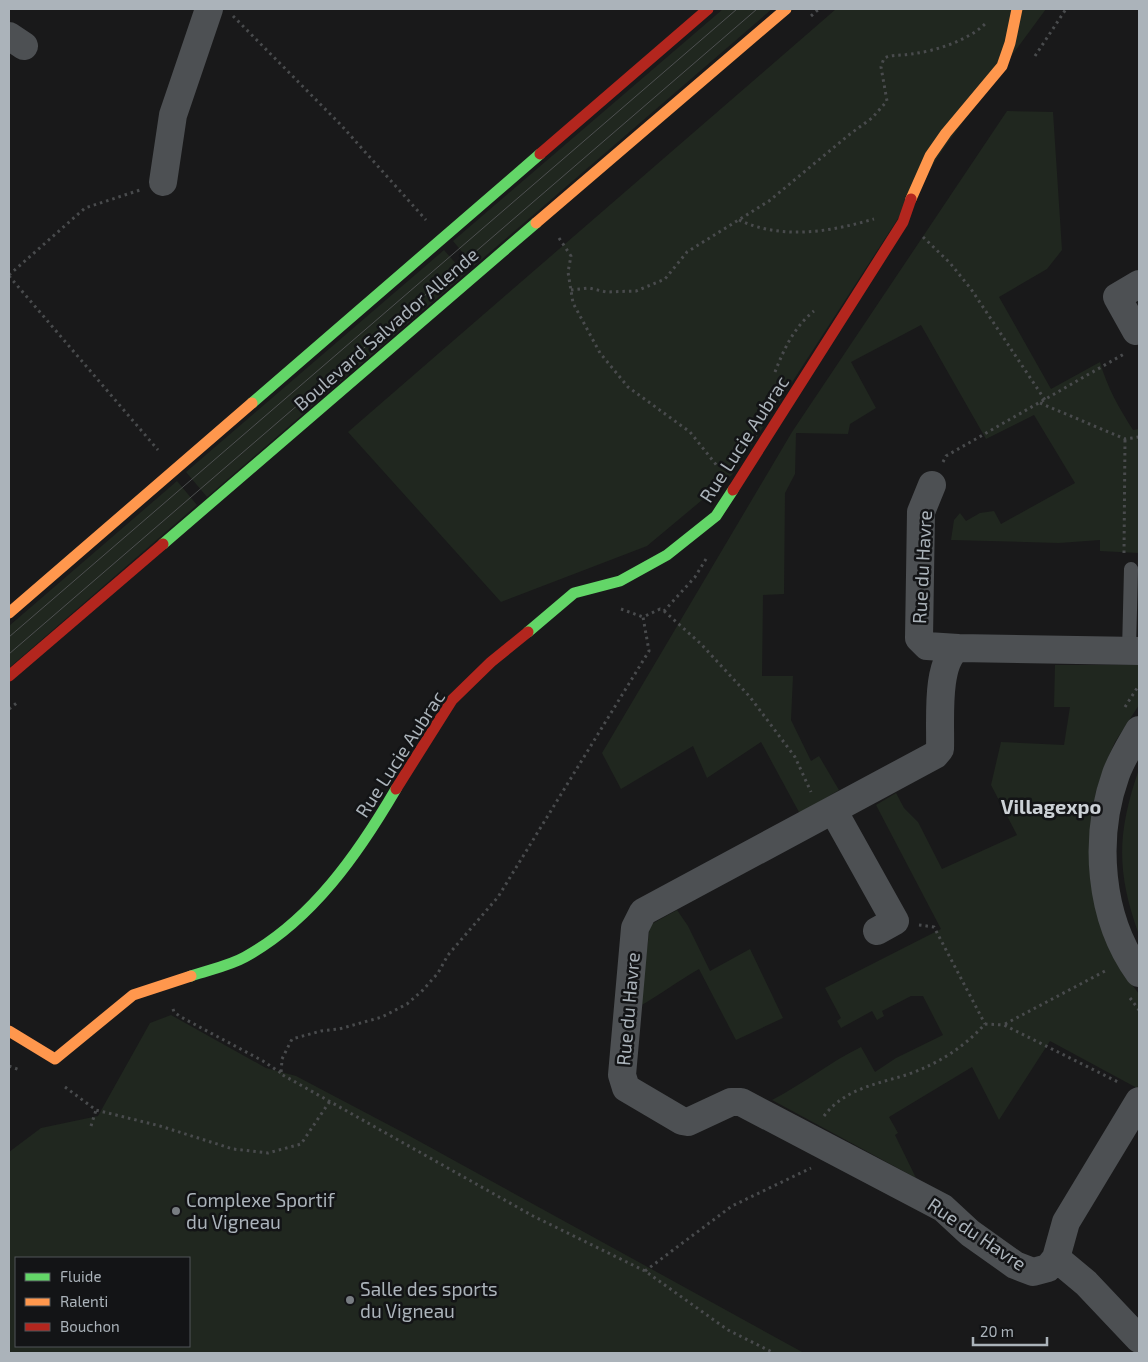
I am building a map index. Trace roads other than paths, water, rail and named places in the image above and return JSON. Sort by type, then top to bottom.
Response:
[{"type":"street","points":[[163,182],[173,115],[209,9]]},
{"type":"street","name":"Boulevard Salvador Allende","points":[[9,613],[708,9]]},
{"type":"street","name":"Boulevard Salvador Allende","points":[[9,676],[786,9]]},
{"type":"street","name":"Rue Lucie Aubrac","points":[[9,1031],[55,1059],[133,996],[244,958],[289,927],[334,880],[368,837],[412,761],[452,700],[491,662],[574,593],[620,581],[667,555],[716,516],[903,222],[915,188],[930,156],[946,133],[1002,66],[1010,43],[1015,12]]},
{"type":"street","points":[[1138,330],[1117,297],[1139,284]]},
{"type":"street","name":"Rue du Havre","points":[[932,485],[921,512],[919,638],[928,646],[1134,651]]},
{"type":"street","name":"Rue du Havre","points":[[958,648],[951,652],[943,670],[940,749],[929,760],[643,912],[635,928],[622,1075],[626,1088],[682,1121],[688,1122],[731,1102],[741,1102],[811,1137],[943,1208],[970,1233],[1015,1265],[1033,1272],[1041,1272],[1048,1268],[1056,1258],[1066,1222],[1131,1093]]},
{"type":"street","points":[[1139,730],[1124,756],[1110,794],[1103,859],[1103,876],[1111,916],[1125,951],[1139,973]]},
{"type":"street","points":[[828,812],[886,926]]},
{"type":"street","name":"Rue du Havre","points":[[1056,1258],[1086,1283],[1139,1339]]},
{"type":"lane","points":[[1131,569],[1134,651]]},
{"type":"tram line","points":[[9,637],[737,9]]},
{"type":"tram line","points":[[9,654],[757,9]]},
{"type":"place","name":"Complexe Sportif du Vigneau","points":[[176,1211]]},
{"type":"place","name":"Salle des sports du Vigneau","points":[[350,1300]]},
{"type":"district","name":"Villagexpo","points":[[1051,807]]}]
